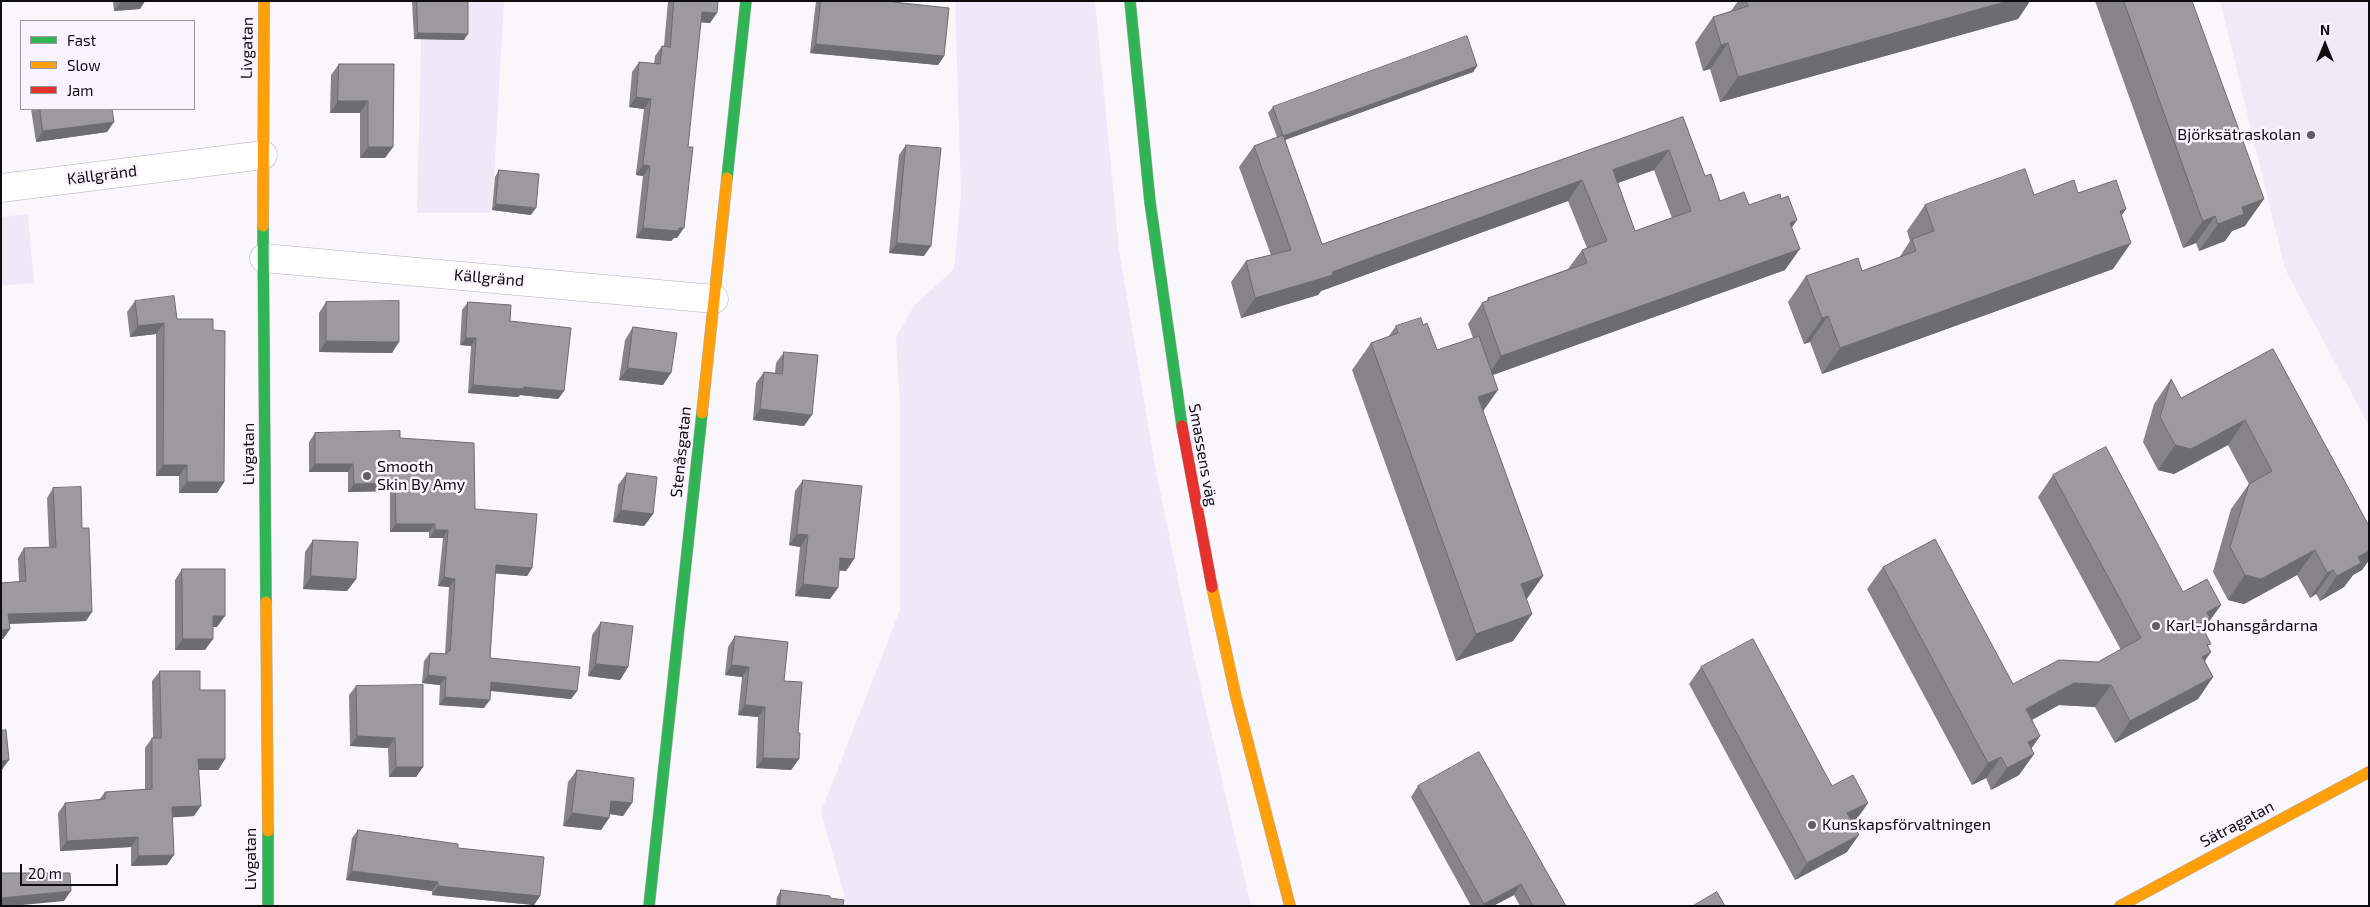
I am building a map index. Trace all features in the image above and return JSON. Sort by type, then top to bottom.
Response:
[{"type":"street","name":"Livgatan","points":[[264,1],[263,155],[268,906]]},
{"type":"street","name":"Stenåsgatan","points":[[649,906],[746,1]]},
{"type":"street","name":"Smassens väg","points":[[1130,1],[1138,86],[1172,367],[1200,534],[1233,686],[1290,906]]},
{"type":"street","name":"Källgränd","points":[[1,188],[263,155]]},
{"type":"street","name":"Källgränd","points":[[264,258],[714,299]]},
{"type":"street","name":"Sätragatan","points":[[2120,906],[2369,772]]},
{"type":"shaded area","points":[[422,1],[504,1],[492,213],[417,213]]},
{"type":"shaded area","points":[[955,1],[1095,1],[1119,249],[1155,466],[1193,653],[1251,906],[844,906],[845,898],[821,812],[900,610],[900,406],[896,337],[914,306],[954,269],[961,194]]},
{"type":"shaded area","name":"Björksätraskolan","points":[[2220,1],[2369,1],[2369,426],[2285,269]]},
{"type":"shaded area","points":[[28,214],[34,283],[1,286],[1,217]]},
{"type":"building","points":[[417,1],[468,1],[468,34],[418,33]]},
{"type":"building","points":[[674,1],[718,1],[717,13],[702,12],[688,147],[693,147],[684,228],[679,228],[678,231],[643,228],[650,166],[643,165],[643,163],[651,99],[636,97],[639,62],[660,64],[662,46],[670,47]]},
{"type":"building","points":[[821,1],[893,1],[949,8],[944,56],[816,44]]},
{"type":"building","points":[[1746,1],[2008,1],[1738,77],[1728,43],[1721,45],[1713,17],[1748,6]]},
{"type":"building","points":[[2124,1],[2192,1],[2264,199],[2242,207],[2244,214],[2218,224],[2215,216],[2203,221]]},
{"type":"building","points":[[1467,36],[1477,66],[1283,136],[1273,107]]},
{"type":"building","points":[[339,64],[394,64],[393,147],[368,147],[368,101],[338,101]]},
{"type":"building","points":[[40,110],[112,110],[114,122],[43,131]]},
{"type":"building","points":[[1683,117],[1705,176],[1711,174],[1720,201],[1744,192],[1749,205],[1780,194],[1781,199],[1788,196],[1797,220],[1790,223],[1800,249],[1501,356],[1482,303],[1489,300],[1488,298],[1587,263],[1582,250],[1607,241],[1582,180],[1332,272],[1333,275],[1255,298],[1246,261],[1291,250],[1254,146],[1283,135],[1322,244]],"holes":[[[1669,150],[1691,211],[1635,231],[1613,170]]]},
{"type":"building","points":[[906,145],[941,148],[931,246],[897,243]]},
{"type":"building","points":[[2025,169],[2034,195],[2074,180],[2078,193],[2116,180],[2126,209],[2120,211],[2131,243],[1840,348],[1828,316],[1822,318],[1806,276],[1858,258],[1862,271],[1916,251],[1912,239],[1934,231],[1925,205]]},
{"type":"building","points":[[499,170],[539,174],[536,208],[496,204]]},
{"type":"building","points":[[174,296],[177,319],[213,319],[213,330],[225,331],[224,482],[187,482],[187,465],[163,465],[164,323],[138,326],[135,301]]},
{"type":"building","points":[[399,301],[399,342],[326,341],[326,302]]},
{"type":"building","points":[[468,302],[511,305],[510,321],[571,328],[564,391],[473,385],[476,338],[466,338]]},
{"type":"building","points":[[1421,318],[1423,325],[1427,323],[1437,350],[1479,336],[1498,390],[1478,397],[1543,576],[1521,584],[1532,614],[1476,634],[1371,343],[1398,333],[1396,326]]},
{"type":"building","points":[[633,327],[677,333],[671,373],[628,368]]},
{"type":"building","points":[[2273,349],[2369,526],[2369,551],[2358,557],[2361,563],[2337,576],[2333,570],[2327,573],[2315,550],[2261,579],[2245,575],[2230,547],[2249,484],[2272,471],[2245,420],[2191,449],[2175,445],[2160,417],[2171,379],[2181,398]]},
{"type":"building","points":[[784,352],[818,355],[812,415],[760,409],[764,372],[782,374]]},
{"type":"building","points":[[400,431],[400,438],[474,443],[475,509],[537,514],[532,568],[496,565],[490,658],[580,667],[577,691],[491,682],[490,700],[445,697],[446,677],[428,675],[430,653],[447,654],[447,651],[450,651],[455,579],[444,577],[448,530],[435,530],[435,524],[396,524],[395,483],[354,484],[353,464],[315,464],[315,433]]},
{"type":"building","points":[[2106,447],[2183,592],[2207,579],[2221,605],[2207,612],[2210,618],[2200,623],[2211,644],[2207,645],[2211,652],[2202,657],[2213,677],[2130,721],[2111,685],[2074,683],[2026,709],[2040,736],[2028,742],[2034,754],[2007,768],[2001,757],[1988,763],[1883,567],[1935,539],[2013,684],[2059,660],[2098,662],[2141,638],[2053,475]]},
{"type":"building","points":[[627,473],[657,477],[653,514],[621,510]]},
{"type":"building","points":[[803,480],[862,486],[854,559],[840,558],[838,588],[803,584],[808,535],[797,534]]},
{"type":"building","points":[[81,487],[82,528],[89,528],[92,612],[8,614],[10,629],[1,630],[1,583],[26,581],[24,548],[56,547],[53,488]]},
{"type":"building","points":[[313,540],[358,542],[356,579],[311,576]]},
{"type":"building","points":[[182,569],[225,569],[225,616],[213,616],[213,639],[183,639]]},
{"type":"building","points":[[601,622],[633,626],[628,667],[596,664]]},
{"type":"building","points":[[735,636],[788,642],[784,681],[802,682],[798,733],[800,733],[799,759],[763,758],[765,707],[745,705],[749,667],[732,665]]},
{"type":"building","points":[[1753,639],[1832,786],[1853,775],[1868,803],[1847,813],[1859,835],[1807,863],[1701,667]]},
{"type":"building","points":[[160,671],[200,671],[200,690],[225,690],[225,759],[198,759],[201,806],[172,807],[174,855],[138,856],[138,837],[67,841],[65,803],[105,799],[105,792],[152,789],[152,738],[161,738]]},
{"type":"building","points":[[423,685],[423,767],[396,767],[395,738],[357,736],[356,686]]},
{"type":"building","points":[[6,730],[9,760],[1,761],[1,731]]},
{"type":"building","points":[[1479,752],[1566,906],[1533,906],[1521,884],[1484,904],[1418,786]]},
{"type":"building","points":[[577,770],[634,778],[632,803],[611,801],[609,818],[572,813]]},
{"type":"building","points":[[358,830],[458,844],[458,848],[544,857],[540,896],[438,886],[438,882],[352,871]]},
{"type":"building","points":[[1,873],[70,873],[71,891],[1,898]]},
{"type":"building","points":[[781,890],[830,896],[830,898],[844,900],[843,906],[780,906]]},
{"type":"building","points":[[1717,892],[1725,906],[1693,906]]},
{"type":"traffic: fast","points":[[727,178],[746,1]]},
{"type":"traffic: fast","points":[[1130,1],[1150,202],[1182,426]]},
{"type":"traffic: fast","points":[[263,226],[266,602]]},
{"type":"traffic: fast","points":[[649,906],[702,413]]},
{"type":"traffic: fast","points":[[268,831],[268,906]]},
{"type":"traffic: slow","points":[[263,226],[264,1]]},
{"type":"traffic: slow","points":[[702,413],[727,178]]},
{"type":"traffic: slow","points":[[1212,587],[1236,697],[1290,906]]},
{"type":"traffic: slow","points":[[266,602],[268,831]]},
{"type":"traffic: slow","points":[[2120,906],[2369,772]]},
{"type":"traffic: jam","points":[[1182,426],[1212,587]]},
{"type":"place","name":"Björksätraskolan","points":[[2311,135]]},
{"type":"place","name":"Smooth Skin By Amy","points":[[367,476]]},
{"type":"place","name":"Karl-Johansgårdarna","points":[[2156,626]]},
{"type":"place","name":"Kunskapsförvaltningen","points":[[1812,825]]}]
